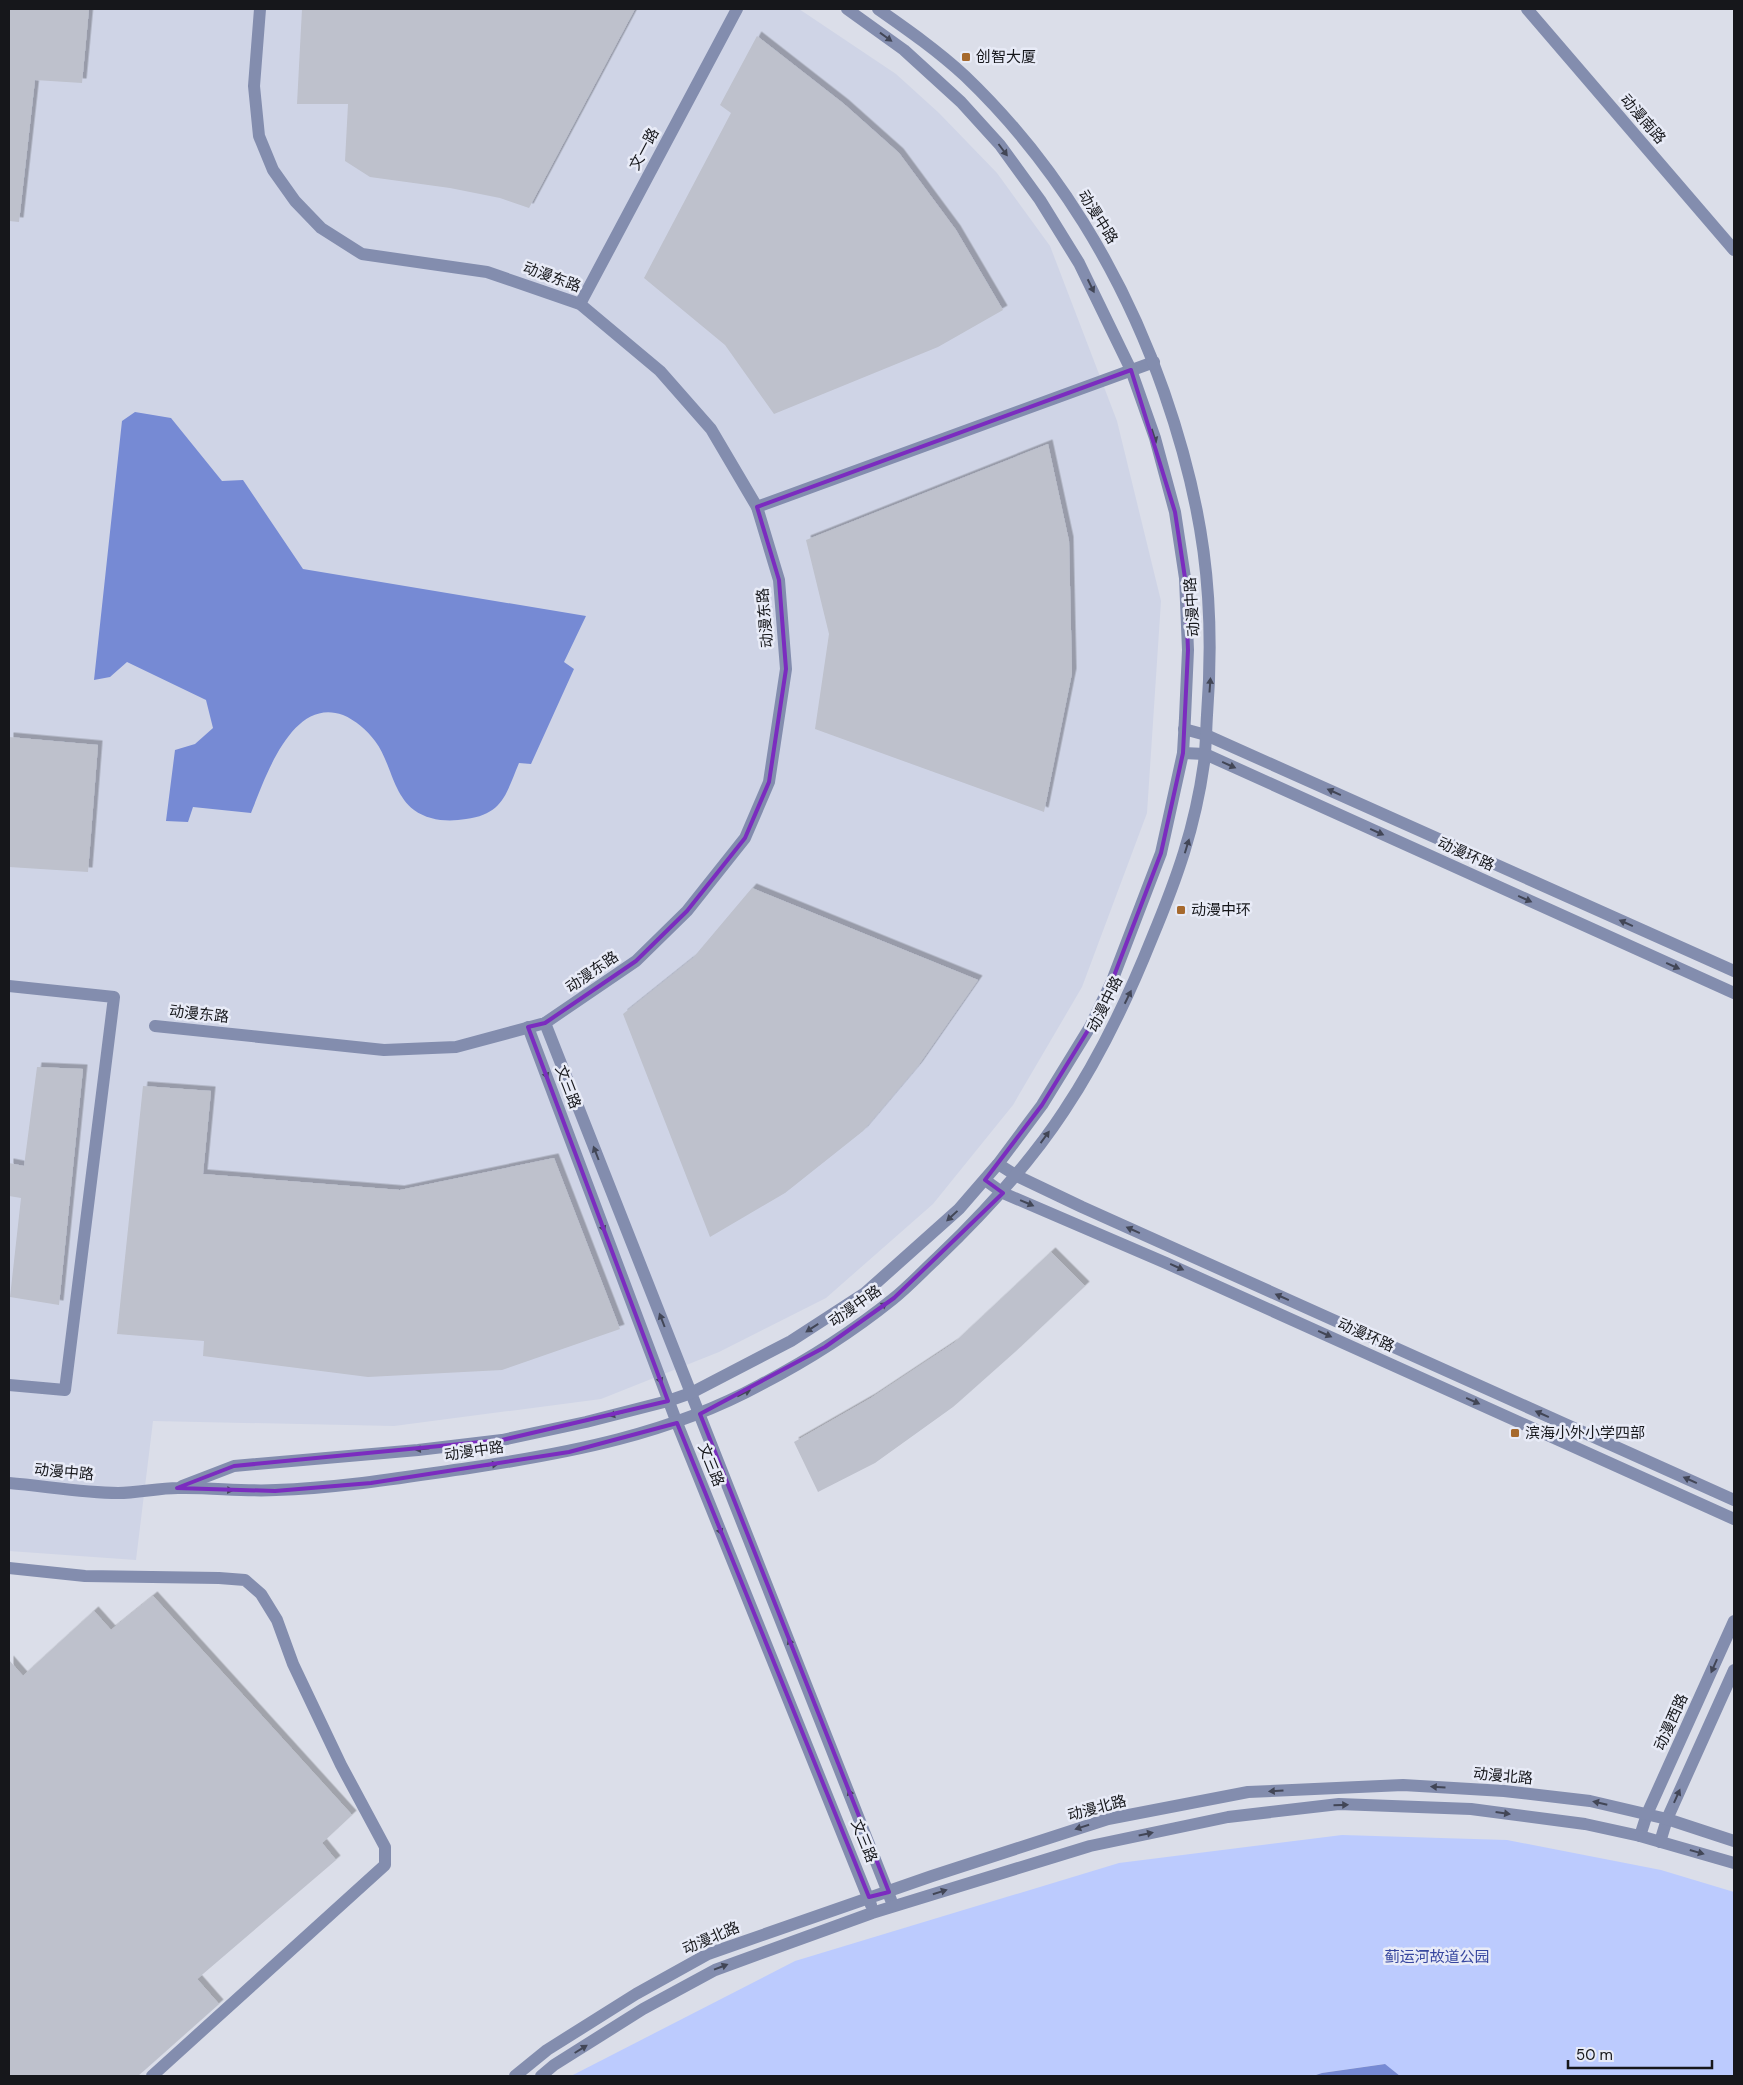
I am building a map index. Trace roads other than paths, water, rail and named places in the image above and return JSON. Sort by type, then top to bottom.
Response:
[{"type":"street","name":"动漫东路","points":[[155,1026],[384,1050],[456,1047],[546,1023],[636,961],[687,911],[745,838],[769,782],[786,669],[778,580],[757,507],[711,429],[660,370],[580,304],[487,272],[362,254],[321,228],[295,201],[273,170],[259,136],[254,86],[260,9]]},
{"type":"street","name":"文一路","points":[[580,304],[737,9]]},
{"type":"street","name":"动漫中路","points":[[177,1488],[234,1466],[418,1450],[502,1440],[586,1422],[668,1401],[690,1393],[791,1341],[865,1293],[918,1248],[959,1209],[985,1180],[1056,1084],[1090,1027],[1112,981],[1160,852],[1182,753],[1184,729],[1188,650],[1185,578],[1175,512],[1155,438],[1131,370],[1079,263],[1040,200],[1000,145],[961,102],[911,56],[847,9]]},
{"type":"street","name":"动漫中路","points":[[9,1483],[116,1493],[177,1488],[275,1490],[371,1483],[569,1452],[677,1423],[760,1386],[894,1298],[1003,1193],[1065,1111],[1098,1054],[1130,992],[1188,844],[1205,754],[1211,661],[1209,596],[1201,527],[1181,442],[1154,362],[1130,305],[1073,206],[1030,148],[988,100],[960,72],[878,9]]},
{"type":"street","name":"动漫南路","points":[[1527,9],[1734,250]]},
{"type":"street","points":[[757,507],[1154,362]]},
{"type":"street","name":"动漫环路","points":[[1184,729],[1206,735],[1734,971]]},
{"type":"street","name":"动漫环路","points":[[1182,753],[1205,754],[1734,993]]},
{"type":"street","points":[[9,986],[114,997],[65,1390],[9,1385]]},
{"type":"street","name":"文三路","points":[[546,1023],[690,1393],[700,1414],[889,1892],[893,1907]]},
{"type":"street","name":"文三路","points":[[528,1027],[668,1401],[869,1897],[872,1913]]},
{"type":"street","name":"动漫环路","points":[[998,1164],[1016,1176],[1734,1500]]},
{"type":"street","name":"动漫环路","points":[[985,1180],[1003,1193],[1166,1262],[1734,1519]]},
{"type":"street","points":[[9,1568],[85,1576],[245,1580],[261,1594],[277,1620],[294,1664],[337,1756],[385,1847],[385,1865],[152,2076]]},
{"type":"street","name":"动漫西路","points":[[1640,1836],[1647,1814],[1734,1621]]},
{"type":"street","points":[[1660,1842],[1667,1819],[1734,1670]]},
{"type":"street","name":"动漫北路","points":[[515,2076],[547,2050],[620,2004],[708,1954],[869,1897],[1108,1819],[1248,1792],[1403,1785],[1504,1791],[1590,1801],[1667,1819],[1734,1841]]},
{"type":"street","name":"动漫北路","points":[[541,2076],[643,2009],[715,1970],[872,1913],[1090,1846],[1228,1817],[1339,1804],[1471,1809],[1585,1824],[1640,1836],[1734,1863]]},
{"type":"place","name":"创智大厦","points":[[966,57]]},
{"type":"place","name":"动漫中环","points":[[1181,910]]},
{"type":"place","name":"滨海小外小学四部","points":[[1515,1433]]},
{"type":"park label","name":"蓟运河故道公园","points":[[1437,1957]]}]
